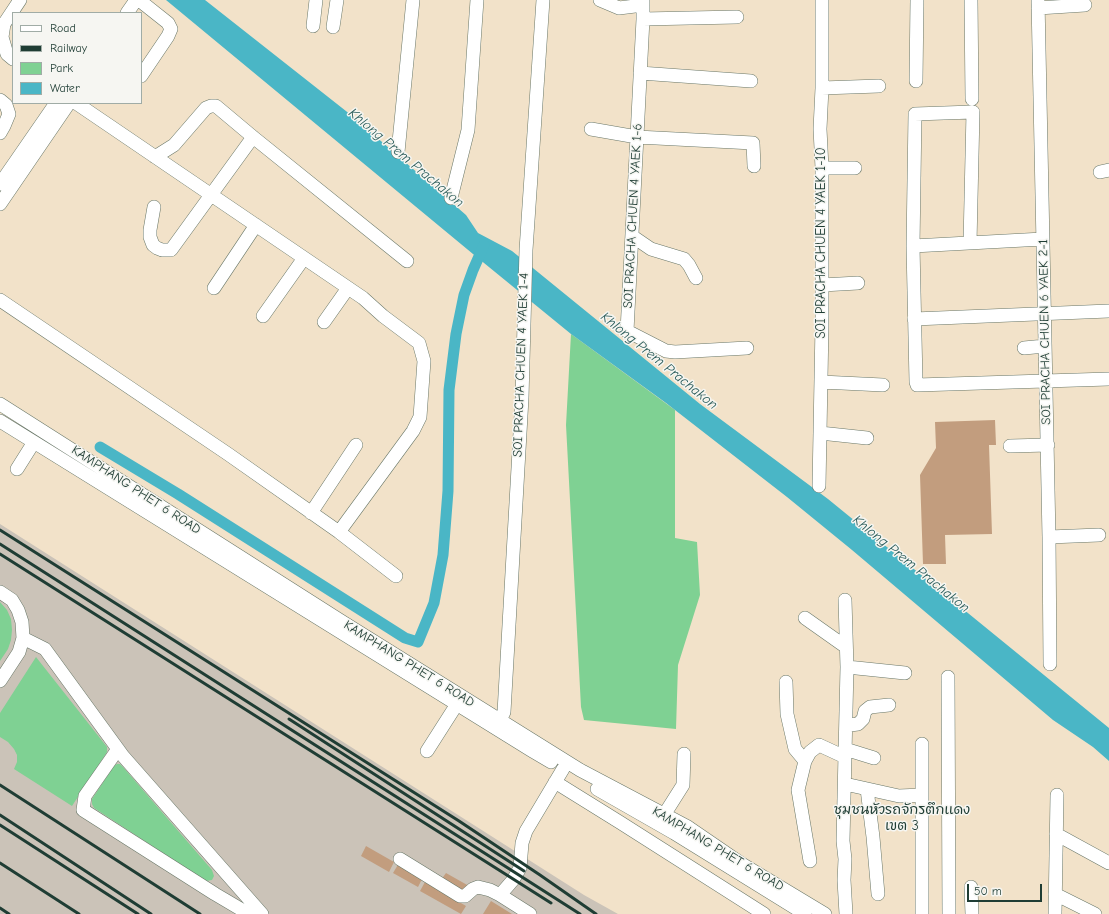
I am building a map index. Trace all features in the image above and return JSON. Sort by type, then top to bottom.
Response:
[{"type":"street","points":[[12,57],[7,54],[2,37],[4,24],[20,0]]},
{"type":"street","points":[[127,12],[137,0],[168,23],[171,29],[168,36],[142,75]]},
{"type":"street","points":[[313,26],[316,0]]},
{"type":"street","points":[[333,27],[337,0]]},
{"type":"street","points":[[398,152],[413,0]]},
{"type":"street","points":[[451,198],[468,130],[477,0]]},
{"type":"street","name":"SOI PRACHA CHUEN 4 YAEK 1-4","points":[[497,724],[504,712],[522,398],[526,250],[544,0]]},
{"type":"street","points":[[600,0],[620,8],[643,2]]},
{"type":"street","name":"SOI PRACHA CHUEN 4 YAEK 1-10","points":[[819,486],[822,285],[822,168],[820,129],[822,88],[822,0]]},
{"type":"street","points":[[916,81],[917,0]]},
{"type":"street","points":[[970,243],[972,105],[971,0]]},
{"type":"street","name":"SOI PRACHA CHUEN 4 YAEK 1-6","points":[[643,2],[627,331],[666,351],[675,352],[747,348]]},
{"type":"street","points":[[1038,4],[1085,5]]},
{"type":"street","name":"SOI PRACHA CHUEN 6 YAEK 2-1","points":[[1038,4],[1048,445],[1050,664]]},
{"type":"street","points":[[643,18],[738,17]]},
{"type":"street","points":[[640,73],[751,81]]},
{"type":"street","points":[[822,88],[879,86]]},
{"type":"street","points":[[0,100],[6,105],[9,114],[0,133]]},
{"type":"street","points":[[0,184],[55,104]]},
{"type":"street","points":[[0,204],[68,104]]},
{"type":"street","points":[[77,104],[363,298],[383,316],[419,343],[424,361],[420,417],[413,431],[339,532]]},
{"type":"street","points":[[972,105],[915,114],[913,246],[917,385],[1109,379]]},
{"type":"street","points":[[155,156],[174,145],[206,108],[216,106],[407,261]]},
{"type":"street","points":[[591,129],[637,137],[753,143],[754,166]]},
{"type":"street","points":[[154,207],[150,230],[150,237],[153,245],[162,250],[171,250],[253,137]]},
{"type":"street","points":[[822,168],[855,168]]},
{"type":"street","points":[[214,288],[256,225]]},
{"type":"street","points":[[632,236],[651,249],[684,259],[696,278]]},
{"type":"street","points":[[913,246],[1043,239]]},
{"type":"street","points":[[263,316],[304,258]]},
{"type":"street","points":[[822,285],[858,283]]},
{"type":"street","points":[[324,322],[348,288]]},
{"type":"street","points":[[0,300],[228,454],[339,532],[396,576]]},
{"type":"street","points":[[914,319],[1109,311]]},
{"type":"street","points":[[1024,348],[1045,346]]},
{"type":"street","points":[[821,382],[883,385]]},
{"type":"street","name":"KAMPHANG PHET 6 ROAD","points":[[0,404],[340,621],[497,724],[534,752],[563,769],[661,820],[688,827],[742,864],[825,914]]},
{"type":"street","name":"KAMPHANG PHET 6 ROAD","points":[[0,421],[457,704],[497,724],[580,770],[661,820],[674,833],[805,914]]},
{"type":"street","points":[[820,433],[867,438]]},
{"type":"street","points":[[17,469],[34,442]]},
{"type":"street","points":[[311,513],[356,445]]},
{"type":"street","points":[[1010,446],[1048,445]]},
{"type":"street","points":[[1049,537],[1098,535]]},
{"type":"street","points":[[0,592],[12,600],[18,610],[22,622],[23,638],[19,652],[0,681]]},
{"type":"street","points":[[845,600],[847,667],[843,841],[845,859],[844,880],[846,914]]},
{"type":"street","points":[[805,618],[846,647]]},
{"type":"street","points":[[23,638],[45,649],[123,756],[262,914]]},
{"type":"street","points":[[847,667],[905,673]]},
{"type":"street","points":[[948,677],[949,914]]},
{"type":"street","points":[[786,682],[788,714],[795,749],[805,761]]},
{"type":"street","points":[[427,751],[457,704]]},
{"type":"street","points":[[846,723],[850,725],[858,724],[863,719],[865,711],[870,707],[889,705]]},
{"type":"street","points":[[922,744],[922,914]]},
{"type":"street","points":[[810,861],[798,790],[805,761],[810,752],[819,745],[845,753],[874,758]]},
{"type":"street","points":[[118,749],[85,796],[83,810],[249,914]]},
{"type":"street","points":[[648,841],[683,785],[684,754]]},
{"type":"street","points":[[500,895],[520,868],[522,843],[526,831],[563,769]]},
{"type":"street","points":[[555,782],[764,914]]},
{"type":"street","points":[[845,784],[899,796],[922,795]]},
{"type":"street","points":[[867,789],[878,894]]},
{"type":"street","points":[[1055,914],[1057,795]]},
{"type":"street","points":[[1056,834],[1109,863]]},
{"type":"street","points":[[400,859],[460,896],[465,896],[477,887],[490,890],[530,914]]},
{"type":"street","points":[[971,887],[972,914]]},
{"type":"street","points":[[1055,894],[1095,914]]},
{"type":"shaded area","points":[[0,524],[584,895],[618,914],[0,914]]},
{"type":"green space","points":[[571,334],[675,410],[675,538],[697,542],[700,595],[678,665],[676,729],[584,720],[581,707],[566,425]]},
{"type":"green space","points":[[0,602],[7,610],[11,619],[12,630],[8,649],[0,661]]},
{"type":"green space","points":[[36,657],[107,747],[107,752],[72,806],[14,769],[17,762],[17,755],[8,742],[0,737],[0,713]]},
{"type":"green space","points":[[120,764],[123,767],[212,870],[214,876],[212,880],[206,881],[94,808],[92,799],[114,766]]},
{"type":"water","points":[[166,0],[205,0],[351,115],[466,215],[478,233],[512,251],[700,404],[828,499],[1109,728],[1109,761],[1093,747],[1053,720],[787,497],[666,403],[571,334]]},
{"type":"building","points":[[995,420],[996,445],[989,445],[992,534],[945,535],[946,564],[923,564],[920,475],[936,448],[935,422]]},
{"type":"building","points":[[366,846],[394,862],[389,872],[361,856]]},
{"type":"building","points":[[399,863],[423,877],[418,887],[393,873]]},
{"type":"building","points":[[446,873],[469,886],[464,894],[441,880]]},
{"type":"building","points":[[425,882],[466,906],[461,914],[420,891]]},
{"type":"building","points":[[491,901],[512,914],[483,914]]},
{"type":"waterway","points":[[100,447],[178,494],[405,638],[418,642],[434,603],[443,555],[448,491],[449,390],[456,334],[464,295],[484,245]]},
{"type":"railway","points":[[0,530],[459,821],[596,914]]},
{"type":"railway","points":[[0,544],[580,914]]},
{"type":"railway","points":[[0,554],[551,903]]},
{"type":"railway","points":[[289,719],[524,871]]},
{"type":"railway","points":[[0,785],[200,914]]},
{"type":"railway","points":[[0,815],[151,914]]},
{"type":"railway","points":[[0,825],[138,914]]},
{"type":"railway","points":[[0,863],[79,914]]},
{"type":"railway","points":[[0,908],[9,914]]},
{"type":"district","name":"ชุมชนหัวรถจักรตึกแดง เขต 3","points":[[902,818]]},
{"type":"water label","name":"Khlong Prem Prachakon","points":[[406,158]]},
{"type":"water label","name":"Khlong Prem Prachakon","points":[[659,361]]},
{"type":"water label","name":"Khlong Prem Prachakon","points":[[911,564]]}]
